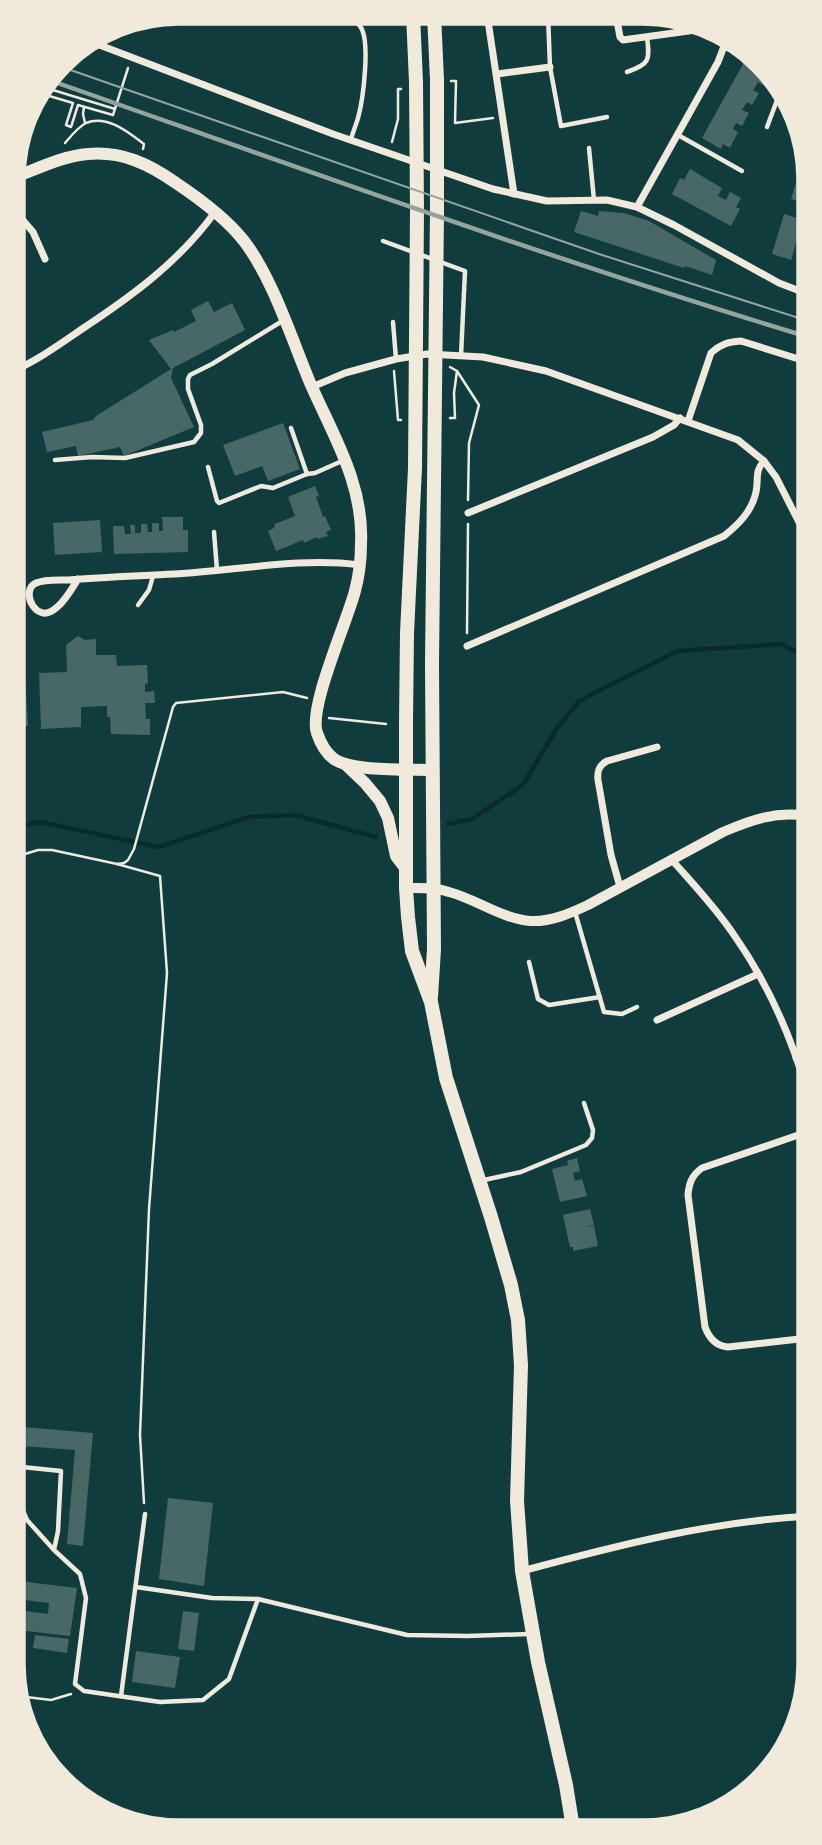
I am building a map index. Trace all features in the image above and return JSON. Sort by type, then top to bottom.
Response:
[{"type":"highway","points":[[414,24],[415,481],[407,634],[406,888],[412,951],[431,1002],[446,1078],[511,1285],[520,1334],[517,1501],[522,1571],[572,1820]]},
{"type":"highway","points":[[431,1002],[434,949],[434,24]]},
{"type":"main road","points":[[25,174],[86,154],[106,154],[139,161],[156,169],[215,212],[237,233],[250,251],[266,278],[346,459],[360,513],[361,544],[355,590],[318,701],[315,717],[317,733],[327,752],[335,760],[344,763],[366,768],[433,770]]},
{"type":"main road","points":[[344,763],[380,801],[388,818],[396,856],[406,869]]},
{"type":"street","points":[[490,24],[514,194]]},
{"type":"street","points":[[618,24],[621,39],[688,31]]},
{"type":"street","points":[[101,46],[322,130],[494,189],[552,202],[594,200],[637,207],[779,283],[798,289]]},
{"type":"street","points":[[637,207],[723,47]]},
{"type":"street","points":[[497,74],[550,67]]},
{"type":"street","points":[[25,364],[59,345],[141,287],[196,237],[215,212]]},
{"type":"street","points":[[25,223],[33,232],[45,259]]},
{"type":"street","points":[[468,513],[653,436],[684,419],[712,353],[720,345],[741,341],[798,359]]},
{"type":"street","points":[[312,387],[345,373],[394,359],[427,354],[483,357],[547,371],[738,440],[764,461],[776,477],[798,520]]},
{"type":"street","points":[[467,646],[724,536],[742,521],[750,508],[757,492],[758,468],[764,461]]},
{"type":"street","points":[[78,579],[60,606],[52,611],[39,611],[34,608],[29,593],[34,584],[78,579],[319,562],[359,565]]},
{"type":"street","points":[[620,887],[611,855],[598,771],[607,761],[657,747]]},
{"type":"street","points":[[406,888],[450,892],[504,914],[527,920],[545,920],[575,911],[723,832],[755,819],[780,814],[798,815]]},
{"type":"street","points":[[672,860],[733,933],[785,1027],[797,1062]]},
{"type":"street","points":[[657,1020],[758,974]]},
{"type":"street","points":[[797,1135],[702,1168],[691,1180],[688,1195],[705,1327],[710,1338],[719,1345],[728,1347],[797,1339]]},
{"type":"street","points":[[522,1571],[680,1532],[797,1517]]},
{"type":"lane","points":[[351,139],[364,85],[363,31],[358,24]]},
{"type":"lane","points":[[548,24],[550,67],[561,126],[607,117]]},
{"type":"lane","points":[[675,28],[676,33]]},
{"type":"lane","points":[[627,72],[639,68],[648,60],[647,37]]},
{"type":"lane","points":[[767,127],[777,101]]},
{"type":"lane","points":[[677,135],[742,171]]},
{"type":"lane","points":[[589,148],[594,200]]},
{"type":"lane","points":[[383,241],[464,271],[461,356]]},
{"type":"lane","points":[[55,460],[125,458],[194,442],[201,433],[201,425],[188,388],[190,375],[284,319]]},
{"type":"lane","points":[[393,322],[394,359]]},
{"type":"lane","points":[[291,428],[307,474]]},
{"type":"lane","points":[[208,467],[219,503],[261,486],[273,488],[346,459]]},
{"type":"lane","points":[[214,532],[218,570]]},
{"type":"lane","points":[[138,605],[149,590],[153,575]]},
{"type":"lane","points":[[575,911],[604,1012],[622,1014],[637,1007]]},
{"type":"lane","points":[[529,962],[538,999],[549,1005],[600,997]]},
{"type":"lane","points":[[479,1181],[521,1171],[586,1145],[592,1138],[593,1130],[584,1103]]},
{"type":"lane","points":[[25,1467],[61,1471],[58,1531],[54,1550]]},
{"type":"lane","points":[[121,1696],[145,1514]]},
{"type":"lane","points":[[25,1515],[54,1550],[80,1574],[86,1598],[75,1684],[84,1691],[160,1702],[203,1700],[229,1679],[258,1600]]},
{"type":"lane","points":[[136,1587],[212,1598],[258,1600],[407,1635],[533,1634]]},
{"type":"path","points":[[49,96],[73,103],[66,125],[71,127],[78,105],[113,115],[128,68]]},
{"type":"path","points":[[456,82],[455,123],[503,117]]},
{"type":"path","points":[[390,152],[398,119],[398,89]]},
{"type":"path","points":[[53,90],[115,109]]},
{"type":"path","points":[[85,123],[83,114],[86,108]]},
{"type":"path","points":[[61,160],[64,144],[85,123],[106,122],[144,144],[139,161]]},
{"type":"path","points":[[427,354],[457,371],[479,405],[469,443],[467,646]]},
{"type":"path","points":[[394,359],[398,420]]},
{"type":"path","points":[[455,418],[457,371]]},
{"type":"path","points":[[117,864],[128,860],[134,846],[176,703],[283,692],[318,701]]},
{"type":"path","points":[[315,717],[386,724]]},
{"type":"path","points":[[25,854],[52,850],[160,876],[167,973],[149,1209],[140,1435],[145,1514]]},
{"type":"path","points":[[28,1697],[51,1700],[84,1691]]},
{"type":"building","points":[[744,62],[764,83],[763,85],[758,82],[753,90],[759,93],[752,105],[747,102],[742,110],[749,113],[742,126],[736,123],[733,129],[738,132],[730,148],[723,144],[721,149],[702,138]]},
{"type":"building","points":[[690,169],[722,188],[718,196],[726,200],[730,192],[741,198],[736,207],[740,209],[731,226],[672,194],[680,178],[684,180]]},
{"type":"building","points":[[798,177],[798,201],[791,199]]},
{"type":"building","points":[[581,211],[598,216],[599,211],[624,213],[649,221],[716,260],[712,275],[574,232]]},
{"type":"building","points":[[784,214],[798,218],[798,237],[791,260],[772,254]]},
{"type":"building","points":[[208,301],[214,312],[232,303],[245,330],[173,368],[171,378],[194,427],[124,456],[120,447],[78,456],[76,446],[47,452],[42,432],[93,420],[171,369],[149,340],[196,321],[191,310]]},
{"type":"building","points":[[283,423],[300,469],[268,481],[262,466],[235,476],[223,445]]},
{"type":"building","points":[[315,486],[323,517],[325,516],[331,530],[326,532],[328,536],[317,537],[304,543],[303,540],[276,551],[268,531],[274,528],[275,524],[295,516],[288,497]]},
{"type":"building","points":[[162,517],[183,517],[183,530],[188,530],[188,552],[114,554],[113,526],[124,526],[125,534],[131,534],[130,525],[135,525],[135,533],[141,533],[141,524],[147,524],[148,532],[152,532],[152,523],[159,523],[159,531],[163,531]]},
{"type":"building","points":[[100,520],[102,552],[55,555],[53,523]]},
{"type":"building","points":[[78,636],[85,640],[96,639],[96,655],[116,655],[117,666],[147,665],[148,683],[145,684],[145,692],[154,691],[155,703],[145,703],[146,719],[150,719],[150,735],[111,734],[107,706],[81,707],[81,727],[41,729],[39,673],[67,672],[66,645]]},
{"type":"building","points":[[25,675],[28,726],[25,726]]},
{"type":"building","points":[[577,1158],[580,1171],[573,1173],[575,1181],[582,1179],[587,1196],[560,1202],[552,1169],[568,1165],[567,1161]]},
{"type":"building","points":[[590,1209],[594,1225],[586,1227],[594,1226],[598,1246],[573,1251],[563,1215]]},
{"type":"building","points":[[25,1427],[93,1433],[83,1546],[67,1544],[75,1450],[25,1446]]},
{"type":"building","points":[[168,1498],[213,1503],[204,1586],[159,1579]]},
{"type":"building","points":[[25,1582],[77,1588],[70,1636],[25,1631],[25,1611],[48,1614],[49,1603],[25,1600]]},
{"type":"building","points":[[183,1611],[199,1613],[194,1651],[178,1649]]},
{"type":"building","points":[[35,1635],[69,1639],[67,1653],[33,1648]]},
{"type":"building","points":[[136,1651],[180,1657],[175,1688],[132,1682]]},
{"type":"waterway","points":[[448,824],[472,819],[523,785],[557,728],[579,701],[677,651],[781,644],[798,653]]},
{"type":"waterway","points":[[25,825],[40,822],[159,847],[249,817],[295,815],[376,837]]},
{"type":"tram line","points":[[70,70],[599,254],[798,318]]},
{"type":"railway","points":[[58,83],[520,244],[798,334]]}]
